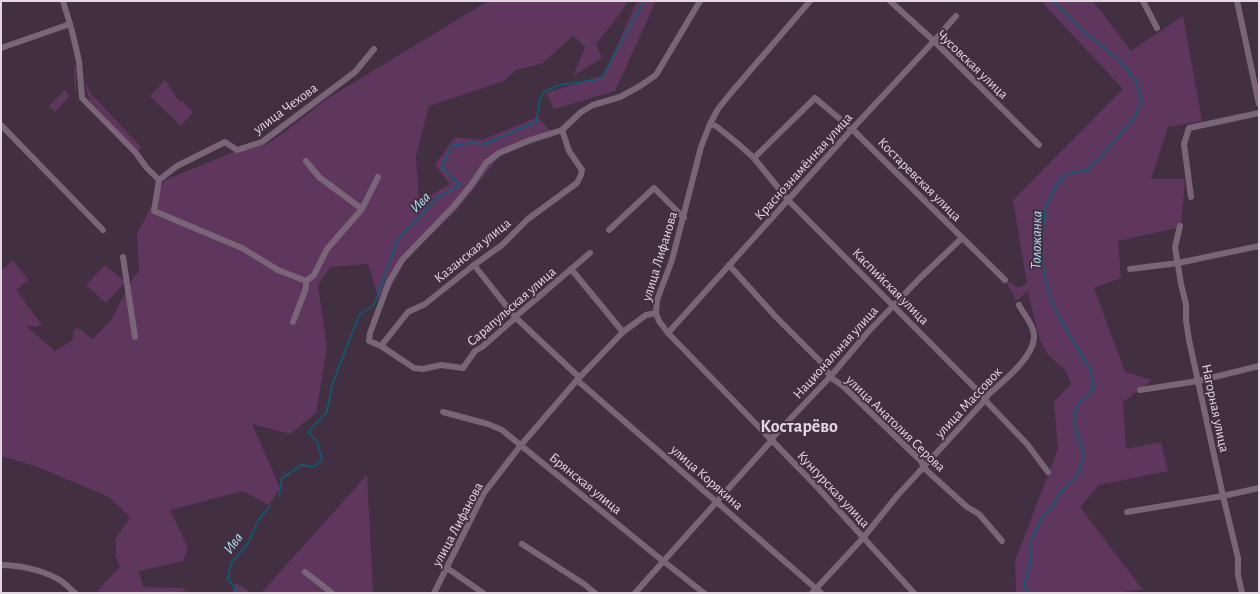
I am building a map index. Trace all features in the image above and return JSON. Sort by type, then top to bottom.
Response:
[{"type":"street","points":[[63,1],[79,61],[82,98],[136,153],[146,167],[159,180],[154,211],[242,248],[278,270],[306,282]]},
{"type":"street","points":[[381,346],[369,341],[370,333],[389,282],[402,260],[454,206],[472,184],[486,162],[499,153],[530,140],[562,130],[581,112],[593,105],[620,97],[656,75],[700,1]]},
{"type":"street","name":"улица Лифанова","points":[[434,593],[484,493],[521,445],[578,379],[623,332],[646,315],[656,313],[657,300],[672,260],[701,147],[710,124],[718,109],[730,94],[810,1]]},
{"type":"street","name":"Чусовская улица","points":[[890,1],[934,41],[1039,145]]},
{"type":"street","points":[[1144,1],[1157,28]]},
{"type":"street","points":[[1237,1],[1259,104]]},
{"type":"street","name":"Краснознамённая улица","points":[[668,333],[852,128],[956,16]]},
{"type":"street","points":[[1,48],[70,24]]},
{"type":"street","name":"улица Чехова","points":[[159,180],[177,166],[225,142],[237,150],[262,142],[355,72],[374,49]]},
{"type":"street","name":"Костаревская улица","points":[[754,158],[815,98],[852,128],[1005,280]]},
{"type":"street","points":[[1191,196],[1184,144],[1189,128],[1259,113]]},
{"type":"street","name":"Каспийская улица","points":[[710,124],[716,126],[754,158],[788,200],[982,395],[1027,444],[1048,472]]},
{"type":"street","points":[[1,125],[103,230]]},
{"type":"street","name":"Казанская улица","points":[[381,346],[408,312],[425,304],[502,245],[528,219],[577,183],[582,170],[569,151],[562,130]]},
{"type":"street","points":[[306,161],[319,177],[362,209]]},
{"type":"street","points":[[293,322],[306,288],[306,282],[314,275],[327,249],[362,209],[378,177]]},
{"type":"street","points":[[609,230],[654,188],[684,218]]},
{"type":"street","name":"Нагорная улица","points":[[1180,226],[1175,247],[1186,304],[1186,320],[1189,340],[1238,558],[1238,575],[1242,593]]},
{"type":"street","name":"Национальная улица","points":[[635,593],[774,436],[830,377],[868,332],[920,278],[962,238]]},
{"type":"street","points":[[1130,269],[1178,263],[1259,246]]},
{"type":"street","name":"Сарапульская улица","points":[[381,346],[414,368],[422,369],[441,365],[463,368],[475,351],[482,347],[590,253]]},
{"type":"street","points":[[123,257],[135,337]]},
{"type":"street","name":"улица Корякина","points":[[474,265],[515,317],[578,379],[716,501],[814,591],[821,593]]},
{"type":"street","name":"улица Анатолия Серова","points":[[729,265],[775,316],[825,366],[830,377],[843,386],[921,461],[924,468],[967,507],[979,514],[1002,541]]},
{"type":"street","points":[[571,269],[623,332]]},
{"type":"street","name":"улица Массовок","points":[[814,591],[863,538],[897,496],[986,400],[988,395],[1023,362],[1030,352],[1034,338],[1031,325],[1019,305]]},
{"type":"street","name":"Кунгурская улица","points":[[656,313],[658,321],[668,333],[818,488],[914,593]]},
{"type":"street","points":[[1140,390],[1198,381],[1259,366]]},
{"type":"street","name":"Брянская улица","points":[[443,412],[488,424],[502,430],[704,593]]},
{"type":"street","points":[[1128,512],[1223,496],[1259,488]]},
{"type":"street","points":[[522,544],[584,584],[595,593]]},
{"type":"street","points":[[1,565],[42,572],[59,579],[75,593]]},
{"type":"street","points":[[447,568],[484,593]]},
{"type":"street","points":[[305,572],[332,593]]},
{"type":"shaded area","points":[[488,1],[628,1],[620,14],[596,44],[602,58],[573,76],[585,47],[573,36],[543,63],[516,70],[504,81],[429,106],[416,156],[419,202],[450,184],[435,165],[455,137],[482,140],[538,117],[555,136],[501,154],[457,210],[406,259],[381,306],[368,264],[330,267],[318,285],[327,348],[316,413],[290,434],[252,424],[280,488],[269,505],[243,491],[170,510],[188,548],[183,561],[139,571],[143,587],[187,588],[181,593],[108,593],[97,591],[120,567],[116,557],[116,538],[130,517],[109,497],[35,466],[1,456],[1,271],[13,260],[28,280],[16,290],[42,325],[35,327],[26,326],[55,351],[73,340],[73,331],[77,327],[93,339],[111,320],[133,278],[139,272],[137,234],[165,180],[234,152],[265,145],[286,131],[325,100]]},
{"type":"shaded area","points":[[637,1],[656,1],[615,91],[554,109],[546,93],[604,75]]},
{"type":"shaded area","points":[[1041,1],[1093,1],[1131,51],[1183,16],[1202,121],[1168,127],[1151,179],[1185,179],[1181,227],[1118,241],[1121,278],[1094,288],[1125,372],[1152,380],[1123,402],[1126,449],[1161,442],[1168,471],[1099,485],[1080,507],[1143,590],[1111,593],[1015,593],[1015,561],[1058,449],[1054,402],[1071,384],[1065,370],[1049,356],[1041,342],[1028,291],[1017,300],[1015,299],[1005,280],[1019,288],[1027,283],[1013,200],[1123,89]]},
{"type":"shaded area","points":[[74,65],[76,67],[76,92],[75,92]]},
{"type":"shaded area","points":[[84,79],[91,94],[141,147],[137,151],[90,101]]},
{"type":"shaded area","points":[[165,80],[179,101],[181,100],[193,112],[181,126],[150,96]]},
{"type":"shaded area","points":[[65,90],[70,96],[55,112],[49,106]]},
{"type":"shaded area","points":[[105,265],[125,282],[106,303],[86,285]]},
{"type":"shaded area","points":[[367,475],[373,593],[261,593]]},
{"type":"shaded area","points":[[236,583],[247,589],[248,593],[232,593]]},
{"type":"waterway","name":"Ива","points":[[279,496],[282,478],[302,465],[313,467],[322,460],[317,441],[308,432],[327,412],[332,385],[359,315],[374,305],[397,241],[438,197],[460,185],[442,167],[452,145],[472,143],[485,144],[536,122],[540,100],[544,92],[560,85],[601,79],[644,1]]},
{"type":"waterway","name":"Толожанка","points":[[1027,593],[1024,584],[1031,562],[1031,542],[1041,518],[1050,509],[1063,489],[1078,475],[1084,456],[1073,420],[1078,404],[1093,390],[1091,371],[1063,324],[1050,298],[1043,265],[1045,209],[1055,187],[1066,174],[1088,170],[1133,120],[1142,101],[1136,81],[1119,60],[1082,30],[1053,1]]},
{"type":"waterway","name":"Ива","points":[[239,593],[228,579],[231,563],[247,545],[259,519],[270,506]]},
{"type":"district","name":"Костарёво","points":[[799,426]]}]
